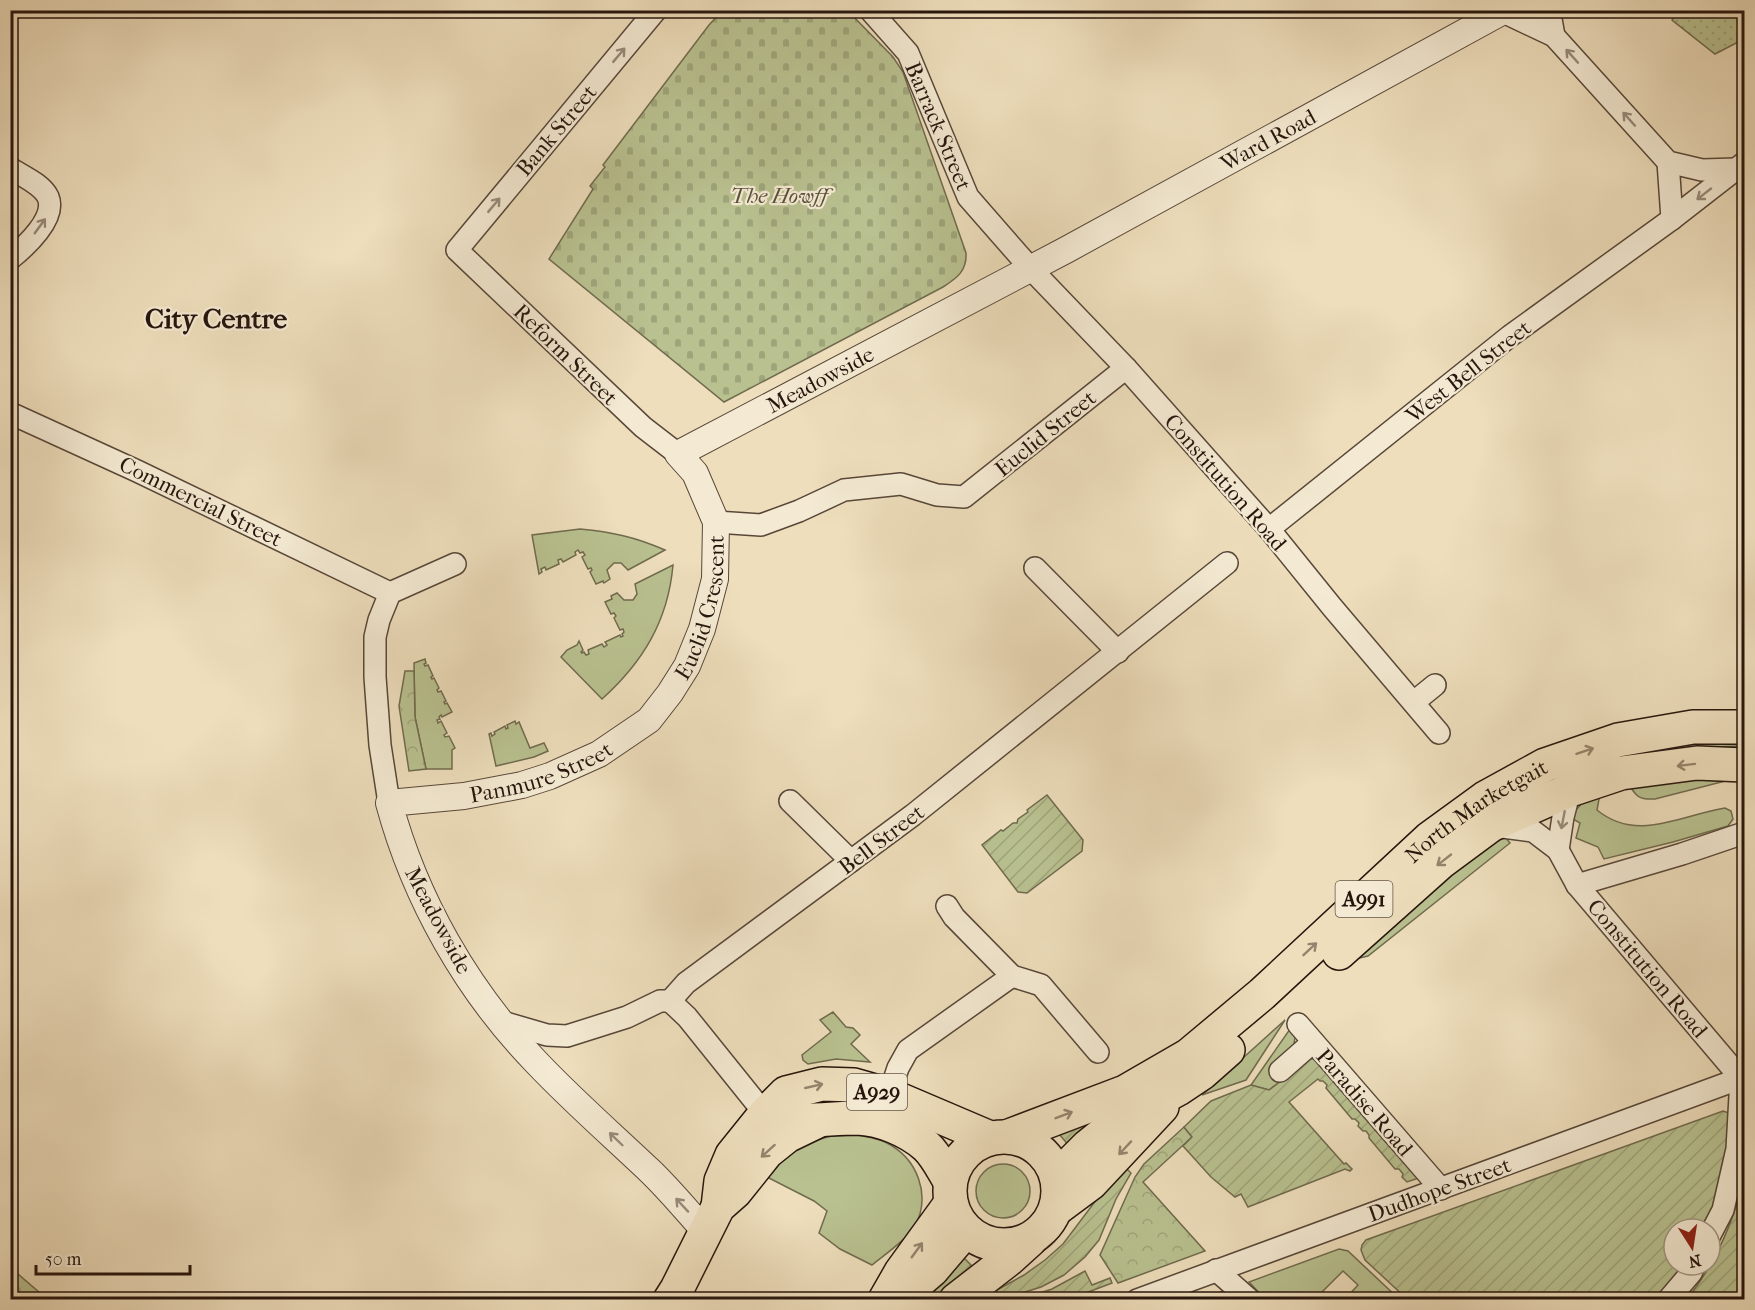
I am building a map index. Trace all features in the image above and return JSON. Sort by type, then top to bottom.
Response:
[{"type":"main road","name":"North Marketgait","points":[[1000,1137],[1125,1092],[1189,1055],[1262,994],[1430,838],[1485,798],[1545,765],[1618,740],[1693,727],[1744,727]]},
{"type":"main road","name":"North Marketgait","points":[[1056,1193],[1088,1146],[1119,1121],[1178,1089],[1202,1073],[1441,862],[1491,825],[1570,790],[1621,773],[1697,764],[1744,765]]},
{"type":"main road","name":"A929","points":[[670,1299],[712,1219],[721,1181],[732,1155],[765,1114],[786,1093],[822,1084],[854,1085],[889,1095],[1000,1137]]},
{"type":"main road","points":[[765,1114],[780,1120],[818,1121]]},
{"type":"main road","name":"A929","points":[[712,1219],[767,1152],[787,1136],[818,1121],[858,1118],[895,1127],[925,1146],[956,1204]]},
{"type":"main road","points":[[1000,1137],[1026,1141],[1042,1151],[1051,1162],[1056,1193]]},
{"type":"main road","name":"A991","points":[[897,1299],[932,1270],[956,1204],[955,1167],[962,1155],[975,1144],[1000,1137]]},
{"type":"main road","name":"A991","points":[[956,1299],[1009,1260],[1040,1232],[1048,1223],[1056,1193]]},
{"type":"main road","points":[[885,1299],[901,1272],[956,1204],[975,1237],[998,1245],[1011,1245],[1031,1238]]},
{"type":"street","name":"Bank Street","points":[[457,250],[656,10]]},
{"type":"street","name":"Barrack Street","points":[[870,10],[908,53],[968,197],[1031,269]]},
{"type":"street","points":[[1551,10],[1554,36]]},
{"type":"street","points":[[1502,11],[1554,36],[1668,162],[1702,170],[1740,166]]},
{"type":"street","name":"Ward Road","points":[[1031,269],[1502,11]]},
{"type":"street","points":[[1668,162],[1672,219]]},
{"type":"street","name":"West Bell Street","points":[[1269,528],[1510,336],[1672,219],[1740,166]]},
{"type":"street","points":[[10,168],[40,187],[48,198],[49,212],[43,225],[10,259]]},
{"type":"street","name":"Reform Street","points":[[457,250],[643,427],[678,454]]},
{"type":"street","name":"Constitution Road","points":[[1031,269],[1126,368],[1269,528],[1332,607],[1439,733]]},
{"type":"street","name":"Meadowside","points":[[678,454],[1031,269]]},
{"type":"street","name":"Euclid Street","points":[[964,497],[1126,368]]},
{"type":"street","name":"Commercial Street","points":[[10,413],[137,471],[390,594]]},
{"type":"street","points":[[678,454],[696,473],[716,522]]},
{"type":"street","name":"Euclid Crescent","points":[[670,693],[687,666],[702,629],[715,579],[716,522],[761,525],[799,512],[843,490],[901,484],[937,495],[964,497]]},
{"type":"street","name":"Bell Street","points":[[502,1022],[547,1035],[567,1036],[627,1017],[660,1001],[670,1001],[686,983],[913,815],[1227,563]]},
{"type":"street","points":[[390,594],[454,564]]},
{"type":"street","points":[[1035,568],[1118,652]]},
{"type":"street","name":"Meadowside","points":[[390,594],[375,637],[376,707],[380,745],[389,803],[406,858],[425,901],[463,968],[502,1022],[535,1062],[650,1171],[712,1219]]},
{"type":"street","points":[[1414,702],[1435,685]]},
{"type":"street","name":"Panmure Street","points":[[389,803],[464,796],[522,785],[550,776],[612,746],[648,720],[670,693]]},
{"type":"street","points":[[1558,850],[1570,790]]},
{"type":"street","points":[[790,801],[851,861]]},
{"type":"street","name":"Constitution Road","points":[[1491,825],[1533,831],[1558,850],[1577,885],[1743,1079]]},
{"type":"street","points":[[1577,885],[1744,833]]},
{"type":"street","points":[[947,906],[954,917],[1012,976],[1041,985],[1089,1051]]},
{"type":"street","points":[[889,1095],[898,1068],[908,1050],[1012,976]]},
{"type":"street","points":[[670,1001],[687,1017],[765,1114]]},
{"type":"street","name":"Paradise Road","points":[[1298,1024],[1441,1189]]},
{"type":"street","points":[[535,1062],[567,1036]]},
{"type":"street","name":"Paradise Road","points":[[1280,1071],[1313,1042]]},
{"type":"street","points":[[1719,1217],[1737,1149],[1743,1079]]},
{"type":"street","name":"Dudhope Street","points":[[1137,1299],[1743,1079]]},
{"type":"street","points":[[1216,1270],[1250,1299]]},
{"type":"street","points":[[1668,1299],[1687,1277]]},
{"type":"green space","name":"The Howff","points":[[847,10],[893,57],[903,72],[966,253],[965,265],[957,277],[943,287],[724,402],[549,259],[593,189],[590,186],[605,167],[603,165],[722,11]]},
{"type":"green space","points":[[1679,11],[1744,11],[1744,39],[1715,54],[1672,20]]},
{"type":"green space","points":[[580,529],[623,536],[665,550],[628,570],[621,563],[614,563],[607,570],[610,579],[604,583],[603,581],[596,584],[590,572],[591,568],[588,569],[582,557],[585,555],[578,550],[575,552],[576,555],[563,562],[561,559],[558,560],[559,564],[546,570],[545,567],[541,569],[542,572],[539,574],[532,535]]},
{"type":"green space","points":[[673,565],[666,604],[651,639],[630,670],[602,699],[561,657],[579,641],[583,650],[581,652],[586,655],[589,654],[588,650],[602,644],[604,647],[607,645],[605,642],[620,635],[623,636],[623,629],[620,630],[614,618],[616,616],[614,613],[611,614],[605,602],[617,593],[624,600],[633,600],[637,594],[635,584]]},
{"type":"green space","points":[[425,659],[424,664],[428,665],[433,676],[431,677],[434,678],[439,688],[438,692],[441,691],[446,701],[445,704],[447,703],[452,712],[442,717],[441,715],[437,720],[438,723],[441,721],[447,733],[445,737],[449,736],[455,748],[452,750],[452,769],[426,769],[415,717],[414,663]]},
{"type":"green space","points":[[405,671],[414,671],[415,717],[426,769],[409,771],[399,706]]},
{"type":"green space","points":[[515,721],[516,724],[519,722],[530,748],[544,743],[548,751],[534,757],[496,766],[489,734],[491,733],[492,736],[494,732],[505,726],[506,729],[508,728],[507,725]]},
{"type":"green space","points":[[1744,739],[1744,746],[1686,749],[1627,756],[1625,750],[1649,745]]},
{"type":"green space","points":[[1737,778],[1655,799],[1638,796],[1627,782]]},
{"type":"green space","points":[[1601,788],[1597,810],[1612,820],[1628,825],[1660,824],[1725,808],[1731,811],[1733,819],[1728,826],[1604,859],[1598,847],[1576,838],[1580,823],[1570,817],[1589,795]]},
{"type":"green space","points":[[1047,795],[1083,840],[1082,851],[1027,893],[1018,892],[982,845],[1001,830],[1017,823],[1018,819],[1028,812],[1027,810]]},
{"type":"green space","points":[[1505,837],[1510,843],[1368,956],[1351,960],[1485,843]]},
{"type":"green space","points":[[833,1012],[846,1027],[853,1028],[860,1035],[851,1044],[870,1062],[836,1059],[808,1064],[803,1060],[802,1055],[831,1032],[820,1020]]},
{"type":"green space","points":[[1285,1020],[1246,1080],[1202,1095]]},
{"type":"green space","points":[[1290,1029],[1295,1037],[1284,1079],[1269,1090],[1251,1085]]},
{"type":"green space","points":[[1310,1059],[1321,1059],[1419,1178],[1407,1182],[1399,1169],[1395,1169],[1369,1138],[1366,1131],[1358,1126],[1359,1123],[1352,1119],[1326,1088],[1327,1085],[1318,1079],[1289,1102],[1344,1164],[1346,1163],[1352,1169],[1350,1171],[1345,1169],[1248,1207],[1241,1194],[1235,1197],[1211,1177],[1183,1146],[1192,1137],[1184,1127],[1211,1101],[1251,1085],[1269,1090]]},
{"type":"green space","points":[[1723,1111],[1729,1113],[1730,1137],[1722,1188],[1711,1217],[1662,1217],[1662,1277],[1677,1277],[1660,1299],[1407,1299],[1365,1260],[1361,1250],[1366,1240]]},
{"type":"green space","points":[[1098,1118],[1070,1147],[1059,1134]]},
{"type":"green space","points":[[1184,1127],[1192,1137],[1143,1182],[1205,1251],[1118,1283],[1100,1255],[1135,1177],[1144,1164]]},
{"type":"green space","points":[[858,1135],[882,1141],[896,1149],[913,1168],[919,1179],[921,1191],[922,1203],[914,1228],[901,1242],[872,1265],[840,1249],[819,1233],[827,1211],[814,1201],[769,1178],[762,1177],[803,1144],[831,1136]]},
{"type":"green space","points":[[1003,1164],[1013,1166],[1022,1172],[1028,1181],[1030,1191],[1028,1201],[1022,1210],[1013,1216],[1003,1218],[993,1216],[984,1210],[978,1201],[976,1191],[978,1181],[984,1172],[993,1166]]},
{"type":"green space","points":[[1127,1169],[1131,1173],[1116,1199],[1099,1240],[1085,1257],[1064,1275],[1041,1287],[1003,1299],[979,1300],[1024,1275],[1045,1260],[1063,1244],[1103,1191]]},
{"type":"green space","points":[[1744,1177],[1744,1299],[1687,1299],[1702,1277],[1722,1277],[1722,1241],[1735,1210]]},
{"type":"green space","points":[[1339,1249],[1348,1251],[1399,1299],[1345,1299],[1358,1285],[1343,1271],[1315,1299],[1287,1299],[1282,1295],[1278,1299],[1265,1299],[1249,1282]]},
{"type":"green space","points":[[962,1256],[971,1265],[970,1270],[934,1299],[919,1300]]},
{"type":"green space","points":[[11,1268],[47,1299],[11,1299]]},
{"type":"green space","points":[[1085,1271],[1092,1285],[1110,1278],[1112,1283],[1070,1299],[1021,1299],[1052,1289]]},
{"type":"green space","points":[[1226,1290],[1236,1299],[1199,1300]]},
{"type":"district","name":"City Centre","points":[[216,318]]}]
